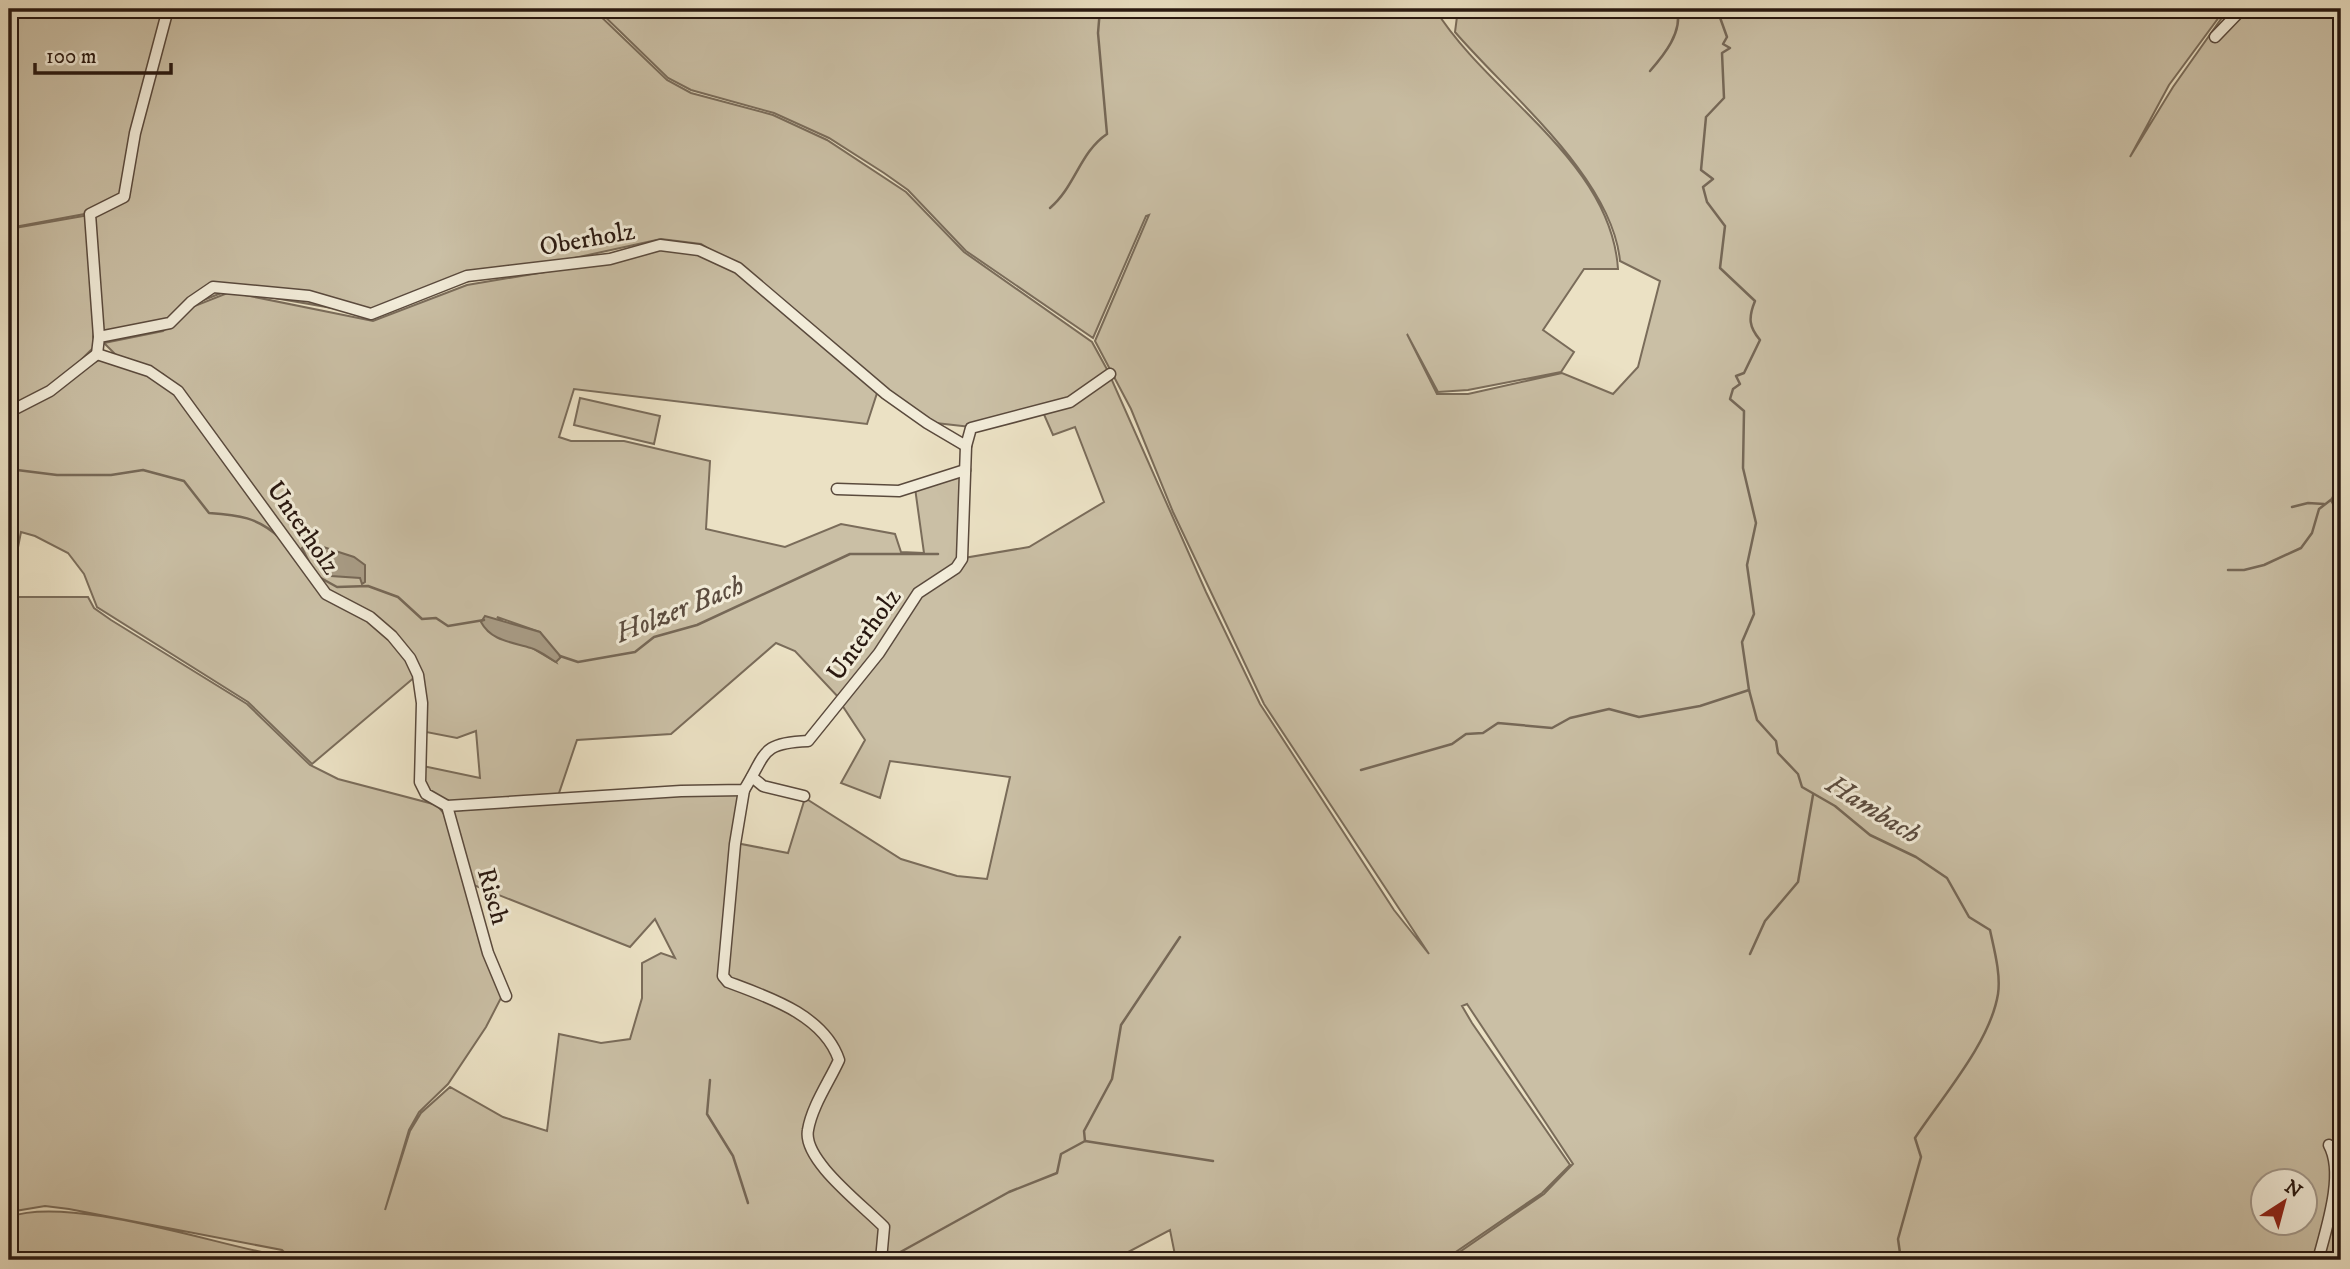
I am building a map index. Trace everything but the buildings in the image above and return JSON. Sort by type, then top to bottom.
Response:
[{"type":"street","points":[[9,412],[50,391],[97,355],[99,337],[90,214],[124,197],[135,133],[168,9]]},
{"type":"street","points":[[2215,37],[2242,9]]},
{"type":"street","name":"Oberholz","points":[[99,337],[170,323],[191,302],[213,287],[309,296],[371,314],[467,276],[610,259],[660,245],[699,250],[738,268],[886,394],[966,446]]},
{"type":"street","name":"Unterholz","points":[[97,355],[149,371],[178,391],[326,594],[370,617],[392,636],[410,658],[418,675],[422,703],[424,732],[420,782],[426,794],[447,806]]},
{"type":"street","points":[[966,446],[971,428],[1080,398],[1110,374]]},
{"type":"street","name":"Unterholz","points":[[744,790],[768,749],[779,742],[808,741],[879,653],[918,593],[956,568],[962,559],[966,446]]},
{"type":"street","points":[[837,489],[899,492],[965,470]]},
{"type":"street","points":[[752,777],[763,786],[804,796]]},
{"type":"street","points":[[447,806],[681,791],[744,790],[735,844],[723,976],[728,982],[779,1001],[801,1015],[834,1045],[839,1060],[807,1132],[808,1144],[833,1179],[884,1227],[881,1260]]},
{"type":"street","name":"Risch","points":[[447,806],[488,953],[506,996]]},
{"type":"street","points":[[2318,1260],[2334,1184],[2333,1152],[2329,1145]]},
{"type":"shaded area","points":[[9,9],[167,9],[123,197],[90,213],[9,228]]},
{"type":"shaded area","points":[[169,9],[593,9],[667,80],[691,93],[773,115],[827,140],[906,192],[964,252],[1092,342],[1109,373],[1079,397],[971,427],[927,422],[738,267],[701,244],[661,239],[465,282],[372,315],[229,290],[191,305],[162,328],[103,332],[91,214],[125,197],[136,133]]},
{"type":"shaded area","points":[[597,9],[1435,9],[1485,71],[1544,130],[1594,194],[1610,230],[1618,269],[1584,269],[1543,330],[1574,352],[1561,372],[1468,390],[1438,392],[1407,334],[1437,394],[1468,394],[1562,373],[1613,394],[1638,367],[1660,281],[1620,261],[1613,230],[1598,198],[1554,138],[1455,32],[1458,9],[2225,9],[2169,85],[2130,157],[2173,87],[2228,9],[2341,9],[2341,1260],[1448,1260],[1544,1194],[1573,1164],[1467,1004],[1462,1006],[1472,1023],[1570,1165],[1542,1193],[1444,1260],[1176,1260],[1170,1230],[1113,1260],[9,1260],[9,1217],[34,1212],[65,1212],[135,1222],[266,1253],[286,1254],[282,1250],[69,1209],[45,1206],[9,1212],[9,597],[88,597],[94,608],[111,620],[247,704],[310,765],[338,779],[437,805],[444,814],[484,949],[502,996],[486,1027],[448,1084],[419,1112],[409,1130],[385,1210],[410,1131],[421,1113],[450,1087],[503,1117],[547,1131],[559,1034],[601,1043],[630,1039],[642,998],[642,963],[661,953],[675,958],[655,919],[630,947],[471,884],[451,819],[452,811],[585,799],[742,791],[736,843],[788,853],[805,798],[901,859],[957,876],[987,879],[1010,777],[890,761],[880,798],[841,783],[865,740],[840,702],[880,655],[919,594],[957,569],[964,558],[1029,547],[1104,502],[1075,427],[1053,435],[1042,410],[1081,400],[1111,378],[1206,592],[1260,704],[1394,910],[1429,954],[1264,704],[1173,512],[1131,409],[1095,341],[1149,215],[1146,216],[1093,338],[966,251],[908,190],[829,138],[774,113],[691,90],[668,78]],"holes":[[[736,846],[724,976],[737,984],[772,997],[798,1011],[816,1025],[831,1042],[840,1061],[816,1108],[811,1136],[814,1150],[822,1165],[877,1219],[826,1173],[809,1143],[808,1129],[812,1115],[838,1060],[834,1051],[820,1033],[794,1011],[739,988],[721,975]]]},
{"type":"shaded area","points":[[89,215],[94,347],[60,381],[9,410],[9,229]]},
{"type":"shaded area","points":[[661,245],[699,248],[737,269],[878,390],[867,424],[574,389],[559,437],[571,441],[624,441],[710,461],[706,529],[785,547],[841,524],[895,534],[901,552],[924,553],[915,488],[964,472],[960,559],[917,592],[878,652],[840,699],[795,651],[776,643],[671,734],[577,740],[558,796],[475,803],[444,800],[427,789],[423,766],[480,778],[476,731],[457,738],[426,732],[424,688],[392,635],[326,593],[284,528],[183,393],[163,374],[117,356],[104,343],[163,331],[192,307],[230,292],[373,321],[467,285],[557,270]],"holes":[[[497,617],[540,632],[556,662],[532,648]]]},
{"type":"shaded area","points":[[99,360],[111,360],[167,384],[324,594],[369,618],[409,659],[416,676],[312,764],[248,702],[97,607],[84,574],[68,553],[21,532],[9,593],[9,415]]},
{"type":"shaded area","points":[[580,398],[660,416],[654,444],[574,425]]},
{"type":"shaded area","points":[[317,545],[354,557],[365,565],[365,582],[362,584],[360,578],[331,576],[317,555]]},
{"type":"shaded area","points":[[485,616],[540,632],[561,657],[556,662],[534,649],[496,637],[481,622]]},
{"type":"waterway","points":[[1050,208],[1066,190],[1090,150],[1107,134],[1098,33],[1100,9]]},
{"type":"waterway","points":[[1650,71],[1675,35],[1677,9]]},
{"type":"waterway","name":"Hambach","points":[[1721,9],[1718,12],[1727,37],[1723,44],[1730,48],[1722,53],[1724,98],[1706,117],[1701,170],[1713,179],[1703,187],[1707,202],[1725,226],[1720,268],[1755,301],[1751,322],[1760,340],[1744,373],[1736,376],[1740,384],[1733,389],[1730,399],[1744,411],[1743,468],[1756,523],[1747,565],[1754,614],[1742,642],[1749,690],[1757,720],[1776,741],[1778,753],[1798,774],[1802,787],[1835,806],[1870,835],[1916,857],[1947,878],[1969,917],[1990,930],[1998,970],[1998,994],[1985,1031],[1964,1069],[1915,1138],[1921,1157],[1898,1239],[1901,1260]]},
{"type":"waterway","name":"Holzer Bach","points":[[9,469],[57,475],[111,475],[143,470],[184,481],[209,513],[256,521],[280,538]]},
{"type":"waterway","points":[[2228,570],[2244,570],[2264,565],[2301,548],[2312,533],[2319,509],[2332,499],[2341,480]]},
{"type":"waterway","points":[[2331,500],[2341,518]]},
{"type":"waterway","points":[[2292,507],[2308,503],[2324,504]]},
{"type":"waterway","name":"Holzer Bach","points":[[302,548],[311,566]]},
{"type":"waterway","name":"Holzer Bach","points":[[560,656],[578,662],[635,652],[654,637],[697,625],[850,554],[938,554]]},
{"type":"waterway","name":"Holzer Bach","points":[[319,577],[337,587],[368,586],[398,597],[422,619],[436,618],[448,626],[484,620]]},
{"type":"waterway","points":[[1361,770],[1452,744],[1466,734],[1483,733],[1498,723],[1552,728],[1570,718],[1609,709],[1639,717],[1700,706],[1749,690]]},
{"type":"waterway","points":[[1750,954],[1765,921],[1798,882],[1813,795]]},
{"type":"waterway","points":[[1085,1141],[1084,1131],[1112,1079],[1121,1025],[1180,937]]},
{"type":"waterway","points":[[710,1080],[707,1114],[733,1156],[748,1203]]},
{"type":"waterway","points":[[895,1255],[1009,1192],[1057,1173],[1061,1154],[1085,1141],[1213,1161]]},
{"type":"waterway","points":[[9,1253],[131,1254],[145,1260]]}]
